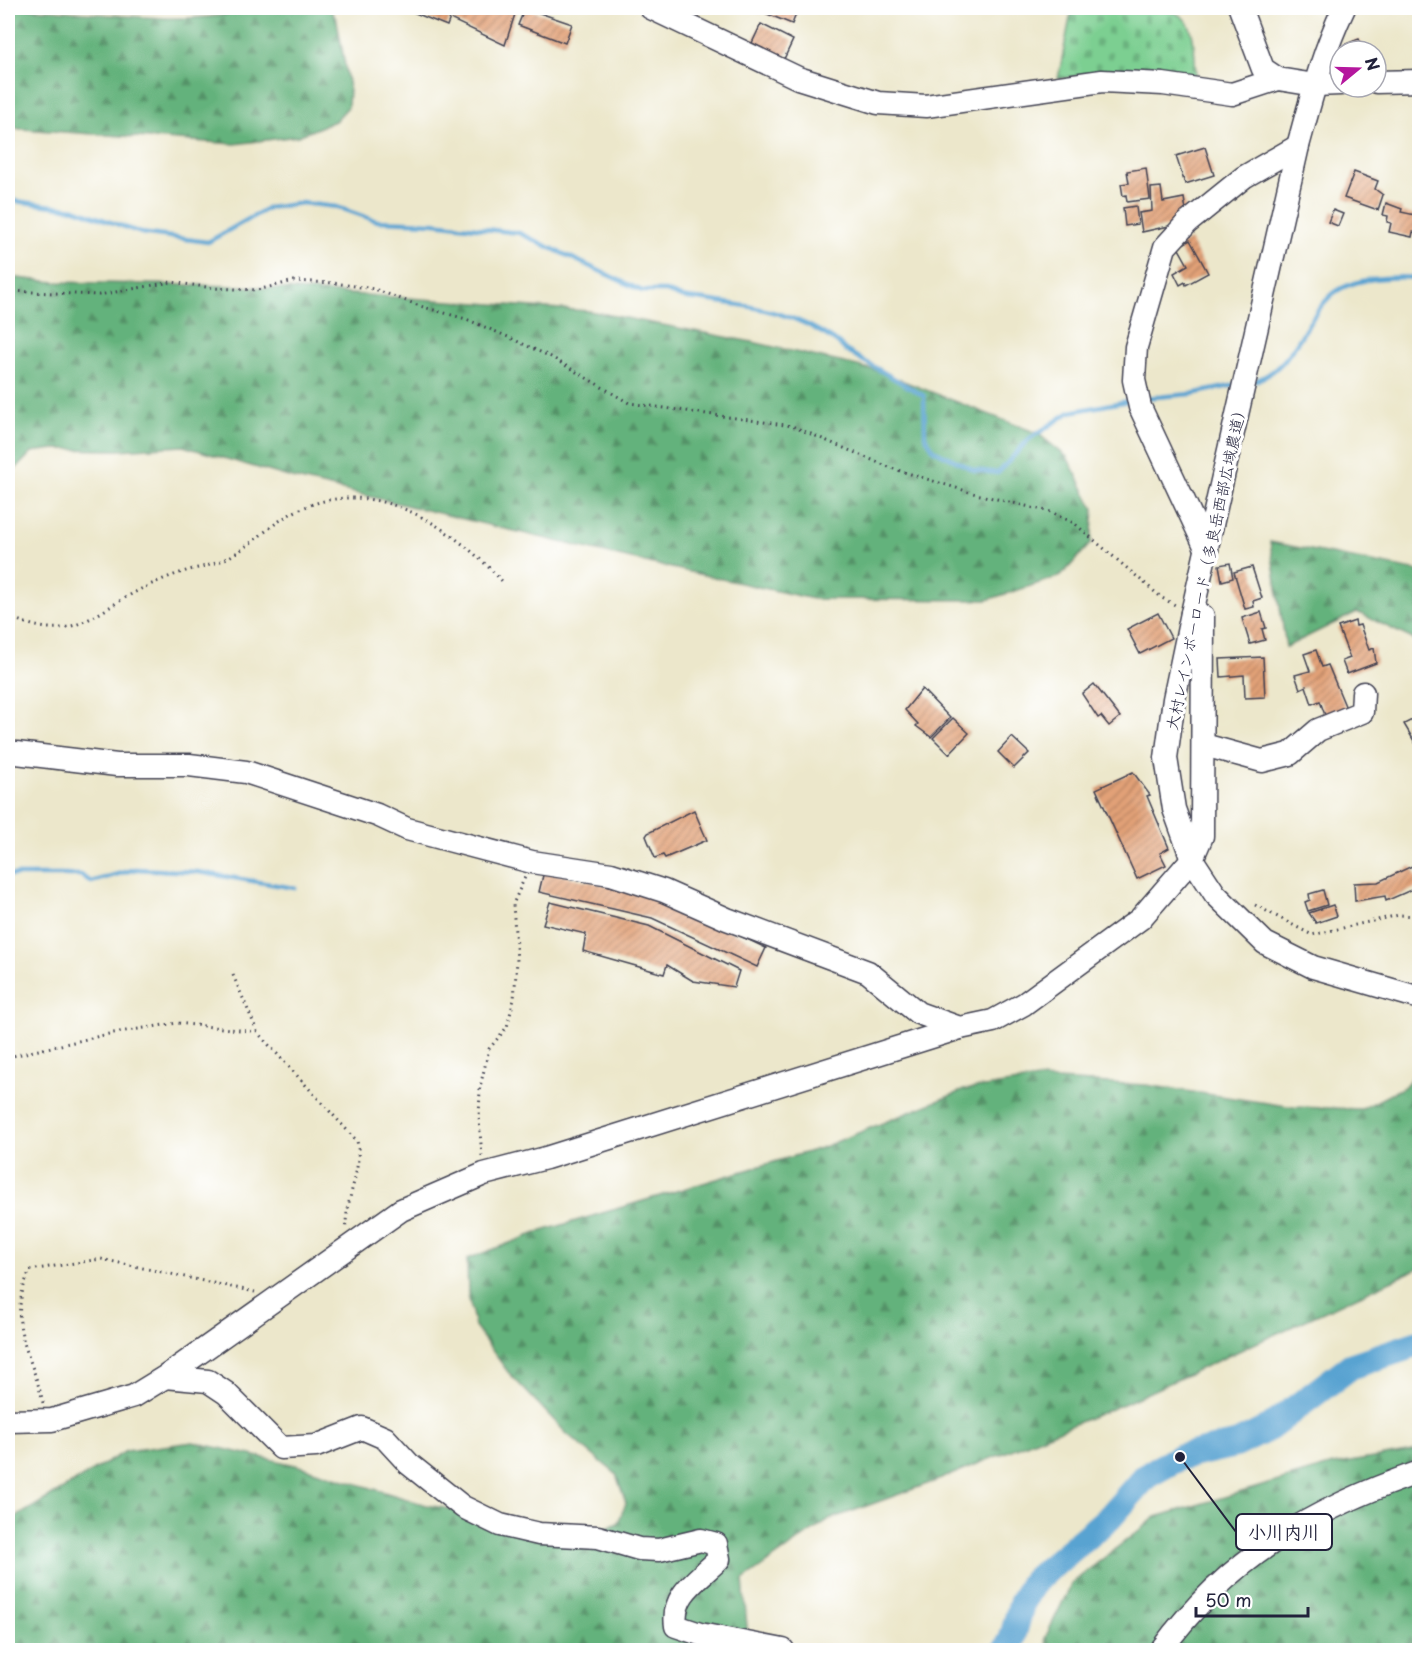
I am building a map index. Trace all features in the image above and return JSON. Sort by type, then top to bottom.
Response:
[{"type":"street","points":[[651,8],[685,14],[798,78],[878,103],[926,106],[1102,81],[1163,84],[1232,94],[1278,79]]},
{"type":"street","points":[[1241,8],[1263,69],[1278,79],[1315,86],[1328,85]]},
{"type":"street","name":"大村レインボーロード（多良岳西部広域農道）","points":[[1344,8],[1315,86],[1298,146],[1192,614],[1174,699],[1166,758],[1174,809],[1192,859],[1215,894],[1265,943],[1313,967],[1419,998]]},
{"type":"street","points":[[1388,82],[1419,81]]},
{"type":"street","points":[[1207,550],[1140,407],[1134,380],[1136,347],[1165,247],[1187,223],[1245,177],[1298,146]]},
{"type":"street","points":[[8,1421],[47,1420],[135,1396],[401,1210],[484,1174],[546,1158],[960,1028],[993,1021],[1024,1005],[1140,918],[1192,859],[1202,836],[1203,616],[1192,614]]},
{"type":"street","points":[[1204,745],[1262,761],[1290,754],[1318,730],[1362,711],[1363,693]]},
{"type":"street","points":[[8,752],[117,765],[189,765],[246,772],[377,815],[407,830],[532,862],[611,874],[663,891],[727,919],[868,972],[918,1013],[960,1028]]},
{"type":"street","points":[[165,1377],[208,1381],[226,1393],[281,1448],[316,1446],[362,1428],[385,1438],[409,1464],[463,1507],[500,1525],[539,1534],[598,1537],[639,1549],[659,1551],[701,1540],[716,1544],[719,1559],[677,1600],[674,1612],[676,1626],[700,1634],[783,1650]]},
{"type":"street","points":[[1161,1650],[1177,1629],[1248,1558],[1333,1506],[1419,1472]]},
{"type":"path","points":[[8,291],[99,295],[171,282],[213,288],[257,290],[294,281],[334,283],[374,289],[420,306],[466,319],[506,336],[551,357],[630,403],[792,426],[891,468],[976,494],[1050,512],[1074,523],[1162,598],[1192,614]]},
{"type":"path","points":[[8,616],[34,628],[69,627],[85,622],[141,589],[181,572],[217,563],[242,549],[295,512],[344,499],[364,498],[406,508],[442,528],[478,555],[502,581]]},
{"type":"path","points":[[484,1174],[478,1120],[480,1087],[489,1049],[507,1027],[514,999],[517,961],[513,904],[532,862]]},
{"type":"path","points":[[1228,907],[1241,898],[1312,935],[1399,915],[1419,916]]},
{"type":"path","points":[[233,975],[257,1032],[357,1141],[360,1153],[346,1213],[346,1232],[352,1243]]},
{"type":"path","points":[[8,1057],[112,1033],[177,1023],[257,1032]]},
{"type":"path","points":[[47,1420],[38,1377],[23,1344],[18,1313],[21,1290],[30,1270],[101,1259],[221,1283],[277,1298]]},
{"type":"green space","points":[[8,8],[198,18],[225,15],[245,8],[330,8],[337,21],[349,88],[348,107],[335,121],[298,136],[235,144],[8,128]]},
{"type":"green space","points":[[1072,8],[1123,8],[1140,11],[1143,8],[1174,12],[1183,17],[1189,25],[1194,46],[1196,75],[1111,71],[1058,79]]},
{"type":"green space","points":[[8,277],[55,282],[239,286],[589,311],[752,342],[875,370],[1037,433],[1067,457],[1094,509],[1091,543],[1061,576],[987,600],[813,599],[631,559],[292,478],[183,446],[117,450],[55,449],[32,452],[8,477]]},
{"type":"green space","points":[[1270,542],[1419,571],[1419,642],[1357,612],[1286,647]]},
{"type":"green space","points":[[1419,1069],[1419,1268],[1128,1402],[941,1479],[828,1520],[743,1580],[748,1638],[746,1650],[8,1650],[8,1522],[126,1451],[193,1442],[300,1466],[426,1505],[537,1522],[588,1537],[618,1523],[626,1503],[616,1474],[567,1434],[508,1372],[475,1327],[468,1294],[467,1259],[542,1231],[821,1148],[964,1090],[1038,1079],[1146,1085],[1294,1107],[1362,1109],[1404,1087]]},
{"type":"green space","points":[[1419,1450],[1419,1650],[1047,1650],[1045,1638],[1072,1583],[1156,1517],[1333,1465]]},
{"type":"building","points":[[403,8],[447,8],[453,10],[447,26]]},
{"type":"building","points":[[457,8],[517,8],[505,45],[452,20]]},
{"type":"building","points":[[525,8],[572,24],[565,43],[518,25]]},
{"type":"building","points":[[746,8],[763,8],[761,14]]},
{"type":"building","points":[[767,8],[787,8],[797,12],[792,24],[765,13]]},
{"type":"building","points":[[761,24],[793,40],[784,59],[752,43]]},
{"type":"building","points":[[1205,147],[1214,175],[1185,184],[1176,156]]},
{"type":"building","points":[[1146,168],[1150,199],[1127,202],[1126,195],[1123,196],[1121,184],[1129,183],[1127,171]]},
{"type":"building","points":[[1354,172],[1378,181],[1375,189],[1383,195],[1378,210],[1344,198]]},
{"type":"building","points":[[1161,187],[1163,202],[1184,198],[1187,217],[1178,224],[1142,232],[1139,213],[1152,211],[1151,188]]},
{"type":"building","points":[[1386,203],[1402,209],[1401,212],[1420,216],[1420,233],[1413,232],[1412,237],[1389,232],[1391,223],[1387,222],[1388,216],[1383,215]]},
{"type":"building","points":[[1136,206],[1138,224],[1125,226],[1123,208]]},
{"type":"building","points":[[1333,210],[1343,214],[1338,226],[1328,222]]},
{"type":"building","points":[[1190,240],[1208,273],[1186,285],[1185,282],[1180,285],[1174,273],[1188,265],[1178,247]]},
{"type":"building","points":[[1230,563],[1233,578],[1222,581],[1219,565]]},
{"type":"building","points":[[1252,567],[1262,598],[1253,601],[1254,607],[1245,609],[1234,572]]},
{"type":"building","points":[[1261,612],[1266,628],[1262,629],[1265,640],[1250,644],[1242,618]]},
{"type":"building","points":[[1158,613],[1171,638],[1140,654],[1127,629]]},
{"type":"building","points":[[1355,621],[1356,626],[1360,625],[1369,650],[1374,648],[1376,663],[1347,674],[1342,661],[1350,658],[1338,627]]},
{"type":"building","points":[[1316,650],[1322,667],[1328,665],[1348,713],[1327,721],[1320,701],[1312,704],[1306,686],[1300,689],[1295,675],[1310,671],[1304,654]]},
{"type":"building","points":[[1263,657],[1265,697],[1245,698],[1244,675],[1221,677],[1220,659]]},
{"type":"building","points":[[1094,684],[1120,717],[1109,726],[1101,716],[1098,718],[1082,694]]},
{"type":"building","points":[[922,689],[950,718],[931,737],[916,726],[918,724],[905,710]]},
{"type":"building","points":[[953,718],[969,733],[949,754],[933,738]]},
{"type":"building","points":[[1414,719],[1420,731],[1420,751],[1404,724]]},
{"type":"building","points":[[1012,737],[1029,753],[1014,768],[998,752]]},
{"type":"building","points":[[1133,772],[1150,795],[1147,796],[1169,848],[1160,853],[1166,865],[1137,879],[1096,789]]},
{"type":"building","points":[[694,810],[707,840],[665,858],[663,855],[655,858],[646,836],[648,833]]},
{"type":"building","points":[[1412,866],[1420,886],[1386,901],[1385,896],[1355,901],[1354,883],[1378,882]]},
{"type":"building","points":[[544,871],[658,897],[766,948],[757,967],[652,918],[539,892]]},
{"type":"building","points":[[1323,890],[1327,905],[1308,911],[1305,902],[1310,900],[1309,894]]},
{"type":"building","points":[[550,902],[649,926],[739,971],[734,987],[693,981],[667,965],[664,974],[583,951],[586,934],[543,924]]},
{"type":"building","points":[[1333,905],[1337,916],[1316,923],[1309,913]]},
{"type":"waterway","points":[[8,200],[75,209],[141,233],[208,242],[268,208],[302,203],[337,207],[377,221],[434,223],[519,233],[642,291],[666,291],[681,297],[770,311],[819,331],[833,339],[845,350],[924,396],[925,436],[934,450],[974,470],[998,473],[1029,439],[1070,412],[1133,400]]},
{"type":"waterway","points":[[1250,382],[1265,377],[1277,368],[1323,304],[1334,293],[1364,281],[1399,277],[1420,278]]},
{"type":"waterway","points":[[1144,398],[1191,394],[1236,385]]},
{"type":"waterway","points":[[8,875],[81,875],[91,882],[135,869],[198,872],[295,888]]},
{"type":"waterway","points":[[1006,1650],[1012,1639],[1022,1602],[1034,1581],[1111,1516],[1146,1476],[1180,1457],[1237,1444],[1269,1428],[1351,1366],[1420,1343]]},
{"type":"place","name":"小川内川","points":[[1180,1457]]}]
